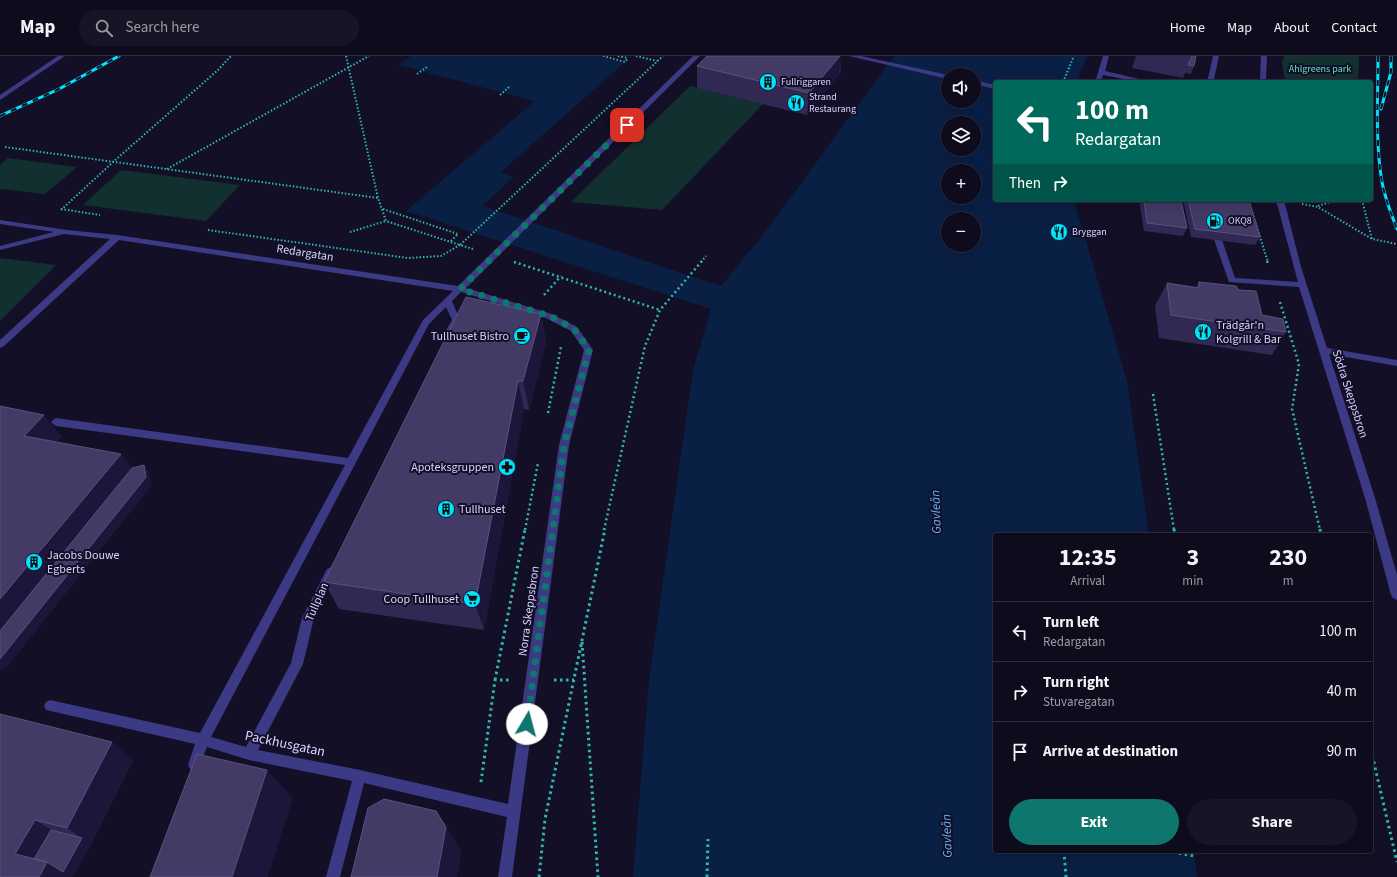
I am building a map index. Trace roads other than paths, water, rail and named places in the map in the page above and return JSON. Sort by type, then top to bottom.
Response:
[{"type":"street","points":[[0,98],[62,56]]},
{"type":"street","points":[[190,776],[203,740],[426,322],[697,56]]},
{"type":"street","points":[[852,56],[941,76]]},
{"type":"street","points":[[1098,80],[1106,56]]},
{"type":"street","points":[[1209,80],[1211,79],[1216,56]]},
{"type":"street","points":[[1263,80],[1264,56]]},
{"type":"street","points":[[1100,72],[1139,80]]},
{"type":"street","points":[[981,84],[993,87]]},
{"type":"street","name":"Södra Skeppsbron","points":[[1281,202],[1303,285],[1370,498],[1397,595]]},
{"type":"street","name":"Redargatan","points":[[0,222],[67,232],[117,237],[460,289],[550,316],[574,329],[589,350]]},
{"type":"street","points":[[1212,222],[1232,280],[1303,285]]},
{"type":"street","points":[[0,248],[67,232]]},
{"type":"street","points":[[0,345],[117,237]]},
{"type":"street","points":[[445,341],[456,320],[448,301]]},
{"type":"street","name":"Norra Skeppsbron","points":[[505,877],[564,445],[589,350]]},
{"type":"street","points":[[1323,350],[1397,363]]},
{"type":"street","points":[[56,422],[352,462]]},
{"type":"street","name":"Tullplan","points":[[249,754],[297,664],[308,618],[336,561]]},
{"type":"street","name":"Packhusgatan","points":[[50,706],[203,740],[249,754],[360,776],[515,812]]},
{"type":"street","points":[[333,877],[360,776]]},
{"type":"water","name":"Gavleån","points":[[411,56],[596,56],[624,63],[501,172],[514,177],[482,206],[721,286],[769,227],[894,56],[1087,56],[1078,80],[993,80],[993,202],[1075,202],[1127,381],[1149,533],[993,533],[993,853],[1194,853],[1197,877],[633,877],[649,680],[693,370],[711,309],[406,211],[535,101],[398,65]]},
{"type":"railway","points":[[0,116],[59,89],[119,56]]},
{"type":"railway","points":[[1378,56],[1378,151],[1382,182],[1390,212],[1397,229]]},
{"type":"railway","points":[[1381,109],[1391,72],[1391,56]]},
{"type":"place","name":"Fullriggaren","points":[[768,82]]},
{"type":"place","name":"Strand Restaurang","points":[[796,103]]},
{"type":"place","name":"OKQ8","points":[[1215,221]]},
{"type":"place","name":"Bryggan","points":[[1059,232]]},
{"type":"place","name":"Trädgår'n Kolgrill & Bar","points":[[1203,332]]},
{"type":"place","name":"Tullhuset Bistro","points":[[522,336]]},
{"type":"place","name":"Apoteksgruppen","points":[[507,467]]},
{"type":"place","name":"Tullhuset","points":[[446,509]]},
{"type":"place","name":"Jacobs Douwe Egberts","points":[[34,562]]},
{"type":"place","name":"Coop Tullhuset","points":[[472,599]]},
{"type":"park label","name":"Ahlgreens park","points":[[1320,69]]}]
